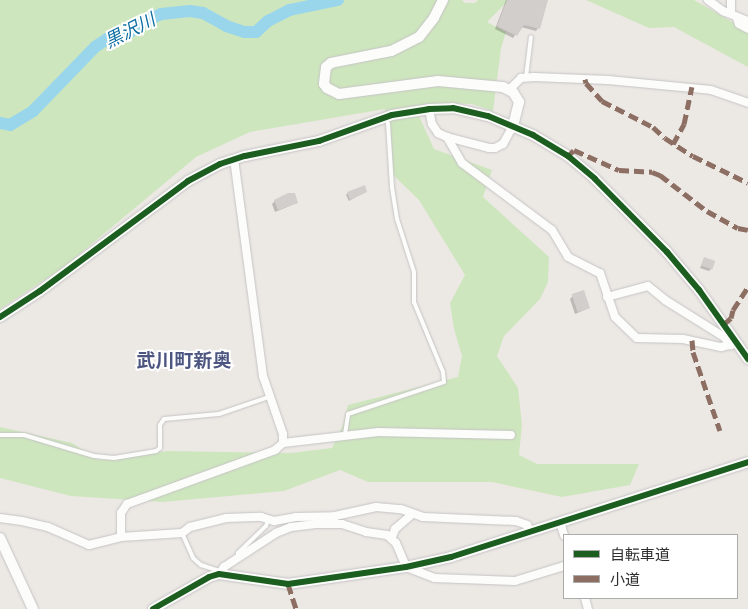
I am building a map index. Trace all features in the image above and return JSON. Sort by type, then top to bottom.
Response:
[{"type":"street","points":[[429,109],[432,124],[438,133],[447,138],[495,148],[508,138],[519,102],[517,96],[503,87],[438,81],[339,94],[327,88],[323,78],[326,67],[336,61],[391,50],[419,37],[428,27],[443,0]]},
{"type":"street","points":[[708,0],[723,11],[748,21]]},
{"type":"street","points":[[731,0],[734,16],[738,24],[748,29]]},
{"type":"street","points":[[509,90],[521,78],[608,80],[711,90],[748,103]]},
{"type":"street","points":[[0,317],[40,291],[188,181],[220,164],[234,159],[319,141],[386,117],[429,109],[466,110],[513,126],[568,156],[596,179],[667,252],[699,290],[734,344],[748,359]]},
{"type":"street","points":[[447,138],[462,164],[552,230],[568,256],[600,273],[615,317],[637,338],[683,339],[721,347],[734,344]]},
{"type":"street","points":[[234,159],[264,376],[283,434],[284,443]]},
{"type":"street","points":[[607,297],[648,286],[665,300],[734,344]]},
{"type":"street","points":[[121,537],[121,514],[127,504],[275,450],[284,443],[345,434],[378,432],[511,435]]},
{"type":"street","points":[[220,572],[288,584],[406,567],[451,556],[530,532],[748,462]]},
{"type":"street","points":[[0,518],[22,520],[48,527],[89,545],[121,537],[182,533],[190,526],[226,518],[261,517],[269,520],[335,516],[376,508],[401,509],[423,517],[516,521],[527,525],[530,532]]},
{"type":"street","points":[[392,537],[395,530],[412,514]]},
{"type":"street","points":[[560,522],[564,534]]},
{"type":"street","points":[[153,609],[220,572],[276,533],[291,527],[342,524],[366,532],[392,537],[400,550],[406,567],[434,578],[515,581],[563,566]]},
{"type":"street","points":[[0,538],[33,609]]},
{"type":"lane","points":[[526,78],[531,37]]},
{"type":"lane","points":[[345,434],[348,414],[444,382],[443,372],[414,302],[414,272],[397,219],[392,187],[386,117]]},
{"type":"lane","points":[[0,435],[24,435],[94,456],[114,458],[156,451],[160,448],[160,425],[164,419],[219,414],[270,397]]},
{"type":"lane","points":[[238,558],[238,553],[266,526],[269,520]]},
{"type":"lane","points":[[182,533],[193,558],[201,565],[220,572]]},
{"type":"green space","points":[[0,0],[462,0],[465,3],[475,3],[478,0],[509,0],[487,22],[506,32],[501,48],[493,111],[472,104],[447,103],[420,106],[419,116],[434,149],[492,170],[483,197],[549,257],[548,282],[540,299],[504,336],[497,356],[518,388],[522,425],[519,455],[537,464],[639,464],[630,485],[562,497],[492,482],[368,482],[340,470],[284,491],[163,502],[71,496],[0,478],[0,427],[72,443],[99,460],[167,451],[291,453],[332,448],[343,425],[348,405],[458,377],[462,356],[454,329],[450,303],[465,275],[419,200],[390,172],[385,109],[250,132],[196,157],[64,267],[0,309]]},
{"type":"green space","points":[[586,0],[694,0],[748,31],[748,67],[674,27],[649,28]]},
{"type":"building","points":[[507,0],[548,0],[540,29],[524,25],[517,36],[497,26]]},
{"type":"building","points":[[365,185],[367,192],[350,200],[347,192]]},
{"type":"building","points":[[288,193],[295,193],[298,203],[278,210],[274,200]]},
{"type":"building","points":[[704,257],[715,261],[712,270],[701,265]]},
{"type":"building","points":[[584,290],[590,308],[578,312],[572,294]]},
{"type":"waterway","name":"黒沢川","points":[[0,123],[10,125],[33,111],[95,47],[107,39],[130,32],[141,23],[161,14],[190,11],[203,13],[226,26],[244,32],[256,32],[268,21],[290,10],[338,0]]},
{"type":"marked path","points":[[585,79],[586,83],[602,101],[653,127],[665,138],[693,156],[748,183]]},
{"type":"marked path","points":[[673,144],[684,124],[692,87]]},
{"type":"marked path","points":[[568,156],[574,150],[619,170],[652,172],[660,175],[707,211],[738,228],[748,230]]},
{"type":"marked path","points":[[724,324],[731,318],[733,310],[748,287]]},
{"type":"marked path","points":[[692,340],[693,352],[720,431]]},
{"type":"marked path","points":[[288,584],[296,609]]},
{"type":"cycle path","points":[[0,317],[40,291],[188,181],[220,164],[245,156],[319,141],[392,115],[429,109],[453,108],[488,116],[533,135],[568,156],[595,179],[667,252],[699,290],[748,359]]},
{"type":"cycle path","points":[[153,609],[209,577],[219,574],[288,584],[406,567],[451,557],[748,462]]},
{"type":"district","name":"武川町新奥","points":[[184,361]]}]
